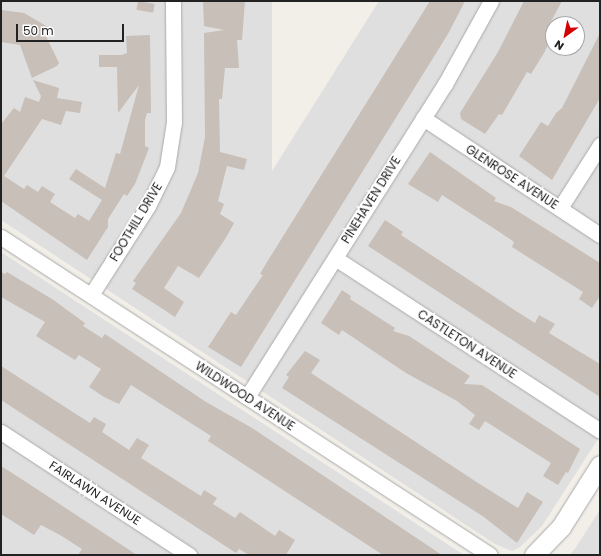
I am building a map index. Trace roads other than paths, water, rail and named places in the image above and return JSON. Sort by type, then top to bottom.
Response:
[{"type":"street","name":"FOOTHILL DRIVE","points":[[91,295],[148,206],[167,166],[174,122],[173,1]]},
{"type":"street","name":"PINEHAVEN DRIVE","points":[[247,397],[423,118],[492,1]]},
{"type":"street","name":"GLENROSE AVENUE","points":[[423,118],[600,235]]},
{"type":"street","points":[[560,208],[600,144]]},
{"type":"street","name":"WILDWOOD AVENUE","points":[[1,237],[490,555]]},
{"type":"street","name":"CASTLETON AVENUE","points":[[335,258],[600,431]]},
{"type":"street","name":"FAIRLAWN AVENUE","points":[[1,432],[189,555]]},
{"type":"street","points":[[534,555],[561,527],[600,465]]}]
